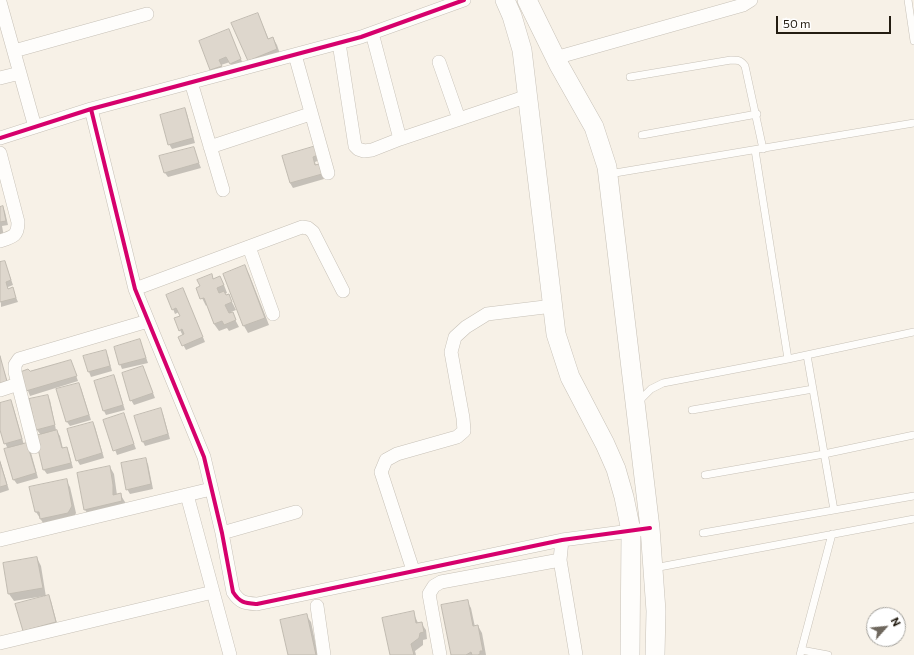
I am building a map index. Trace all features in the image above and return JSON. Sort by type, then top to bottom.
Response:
[{"type":"main road","points":[[505,0],[512,16],[522,50],[556,334],[570,377],[605,444],[616,469],[631,531],[630,655]]},
{"type":"main road","points":[[527,0],[555,58],[594,127],[607,167],[654,568],[656,611],[655,655]]},
{"type":"street","points":[[0,138],[91,109],[339,43],[372,33],[464,0]]},
{"type":"street","points":[[555,58],[743,5],[751,0]]},
{"type":"street","points":[[0,2],[3,25],[14,52],[35,127]]},
{"type":"street","points":[[14,52],[147,14]]},
{"type":"street","points":[[372,33],[400,139]]},
{"type":"street","points":[[339,43],[355,146],[364,151],[372,150],[400,139],[528,96]]},
{"type":"street","points":[[295,55],[310,114],[328,174]]},
{"type":"street","points":[[439,62],[459,119]]},
{"type":"street","points":[[0,78],[20,73]]},
{"type":"street","points":[[191,82],[223,190]]},
{"type":"street","points":[[91,109],[134,289],[204,457],[222,532],[233,592],[238,600],[257,604],[413,570],[562,540],[650,528]]},
{"type":"street","points":[[210,148],[310,114]]},
{"type":"street","points":[[0,153],[18,222],[18,229],[15,235],[0,241]]},
{"type":"street","points":[[134,289],[296,229],[308,228],[313,232],[344,291]]},
{"type":"street","points":[[249,247],[273,314]]},
{"type":"street","points":[[413,570],[381,472],[386,460],[397,454],[457,437],[464,431],[464,418],[451,352],[455,337],[466,327],[487,314],[553,306]]},
{"type":"street","points":[[34,447],[15,372],[15,365],[19,359],[148,321]]},
{"type":"street","points":[[0,390],[18,384]]},
{"type":"street","points":[[0,540],[211,489]]},
{"type":"street","points":[[187,495],[230,655]]},
{"type":"street","points":[[222,532],[296,512]]},
{"type":"street","points":[[562,540],[560,560],[576,655]]},
{"type":"street","points":[[440,655],[430,594],[434,586],[441,582],[560,560]]},
{"type":"street","points":[[0,643],[213,592]]},
{"type":"street","points":[[317,606],[324,655]]},
{"type":"lane","points":[[908,0],[914,41]]},
{"type":"lane","points":[[630,77],[737,60],[742,62],[745,66],[764,148]]},
{"type":"lane","points":[[642,134],[757,114]]},
{"type":"lane","points":[[608,174],[914,123]]},
{"type":"lane","points":[[755,150],[788,359]]},
{"type":"lane","points":[[636,405],[651,389],[663,383],[788,359],[914,332]]},
{"type":"lane","points":[[807,355],[834,510]]},
{"type":"lane","points":[[692,410],[813,389]]},
{"type":"lane","points":[[705,475],[824,454],[914,435]]},
{"type":"lane","points":[[703,533],[914,496]]},
{"type":"lane","points":[[654,568],[914,519]]},
{"type":"lane","points":[[828,655],[800,652],[832,534]]},
{"type":"building","points":[[258,13],[268,39],[273,37],[277,49],[248,61],[231,23]]},
{"type":"building","points":[[229,29],[241,59],[230,64],[226,57],[219,60],[222,66],[210,70],[199,41]]},
{"type":"building","points":[[185,108],[193,138],[168,145],[160,115]]},
{"type":"building","points":[[316,146],[318,155],[313,157],[315,165],[319,164],[322,174],[290,183],[282,156]]},
{"type":"building","points":[[194,147],[199,163],[164,173],[159,156]]},
{"type":"building","points":[[3,206],[6,221],[0,222],[0,207]]},
{"type":"building","points":[[5,261],[11,280],[6,282],[8,289],[13,287],[16,298],[0,302],[0,262]]},
{"type":"building","points":[[245,265],[265,318],[243,326],[223,274]]},
{"type":"building","points":[[212,274],[213,279],[220,276],[224,285],[217,288],[219,293],[224,291],[226,295],[229,294],[232,302],[225,305],[229,313],[233,312],[236,320],[224,325],[222,321],[214,324],[204,298],[200,299],[196,288],[200,286],[197,280]]},
{"type":"building","points":[[183,288],[203,337],[182,346],[178,337],[184,334],[182,329],[179,331],[174,318],[180,316],[176,308],[172,310],[166,295]]},
{"type":"building","points":[[140,339],[146,358],[119,365],[114,347]]},
{"type":"building","points":[[106,350],[110,366],[88,372],[83,356]]},
{"type":"building","points":[[0,356],[8,385],[0,387]]},
{"type":"building","points":[[71,360],[77,376],[26,391],[20,372],[28,369],[30,371]]},
{"type":"building","points":[[143,366],[153,393],[130,401],[122,373]]},
{"type":"building","points":[[114,375],[123,405],[103,411],[94,381]]},
{"type":"building","points":[[79,383],[89,415],[66,422],[56,389]]},
{"type":"building","points":[[48,395],[55,425],[36,430],[29,399]]},
{"type":"building","points":[[11,400],[22,439],[4,444],[0,430],[0,403]]},
{"type":"building","points":[[161,408],[168,434],[142,442],[134,416]]},
{"type":"building","points":[[124,413],[134,444],[113,451],[103,420]]},
{"type":"building","points":[[93,422],[102,453],[76,461],[67,429]]},
{"type":"building","points":[[57,430],[62,448],[67,447],[71,463],[43,470],[35,436]]},
{"type":"building","points":[[27,443],[36,473],[13,480],[4,449]]},
{"type":"building","points":[[146,458],[151,484],[126,490],[121,463]]},
{"type":"building","points":[[0,462],[7,485],[0,487]]},
{"type":"building","points":[[110,466],[113,495],[121,493],[122,501],[84,510],[77,473]]},
{"type":"building","points":[[67,479],[72,506],[68,513],[40,519],[39,512],[35,512],[29,487]]},
{"type":"building","points":[[37,557],[43,588],[8,594],[3,563]]},
{"type":"building","points":[[49,595],[56,622],[23,631],[15,604]]},
{"type":"building","points":[[468,600],[473,626],[478,625],[483,651],[480,651],[480,654],[478,655],[472,655],[471,652],[466,655],[451,655],[441,605]]},
{"type":"building","points":[[414,611],[416,623],[422,622],[424,632],[420,633],[419,638],[411,644],[414,655],[390,655],[382,618]]},
{"type":"building","points":[[307,614],[316,655],[288,655],[280,620]]},
{"type":"cycle path","points":[[0,138],[91,109],[361,37],[464,0]]},
{"type":"cycle path","points":[[91,109],[135,289],[204,457],[222,533],[233,592],[241,600],[246,603],[257,604],[562,540],[650,528]]}]
